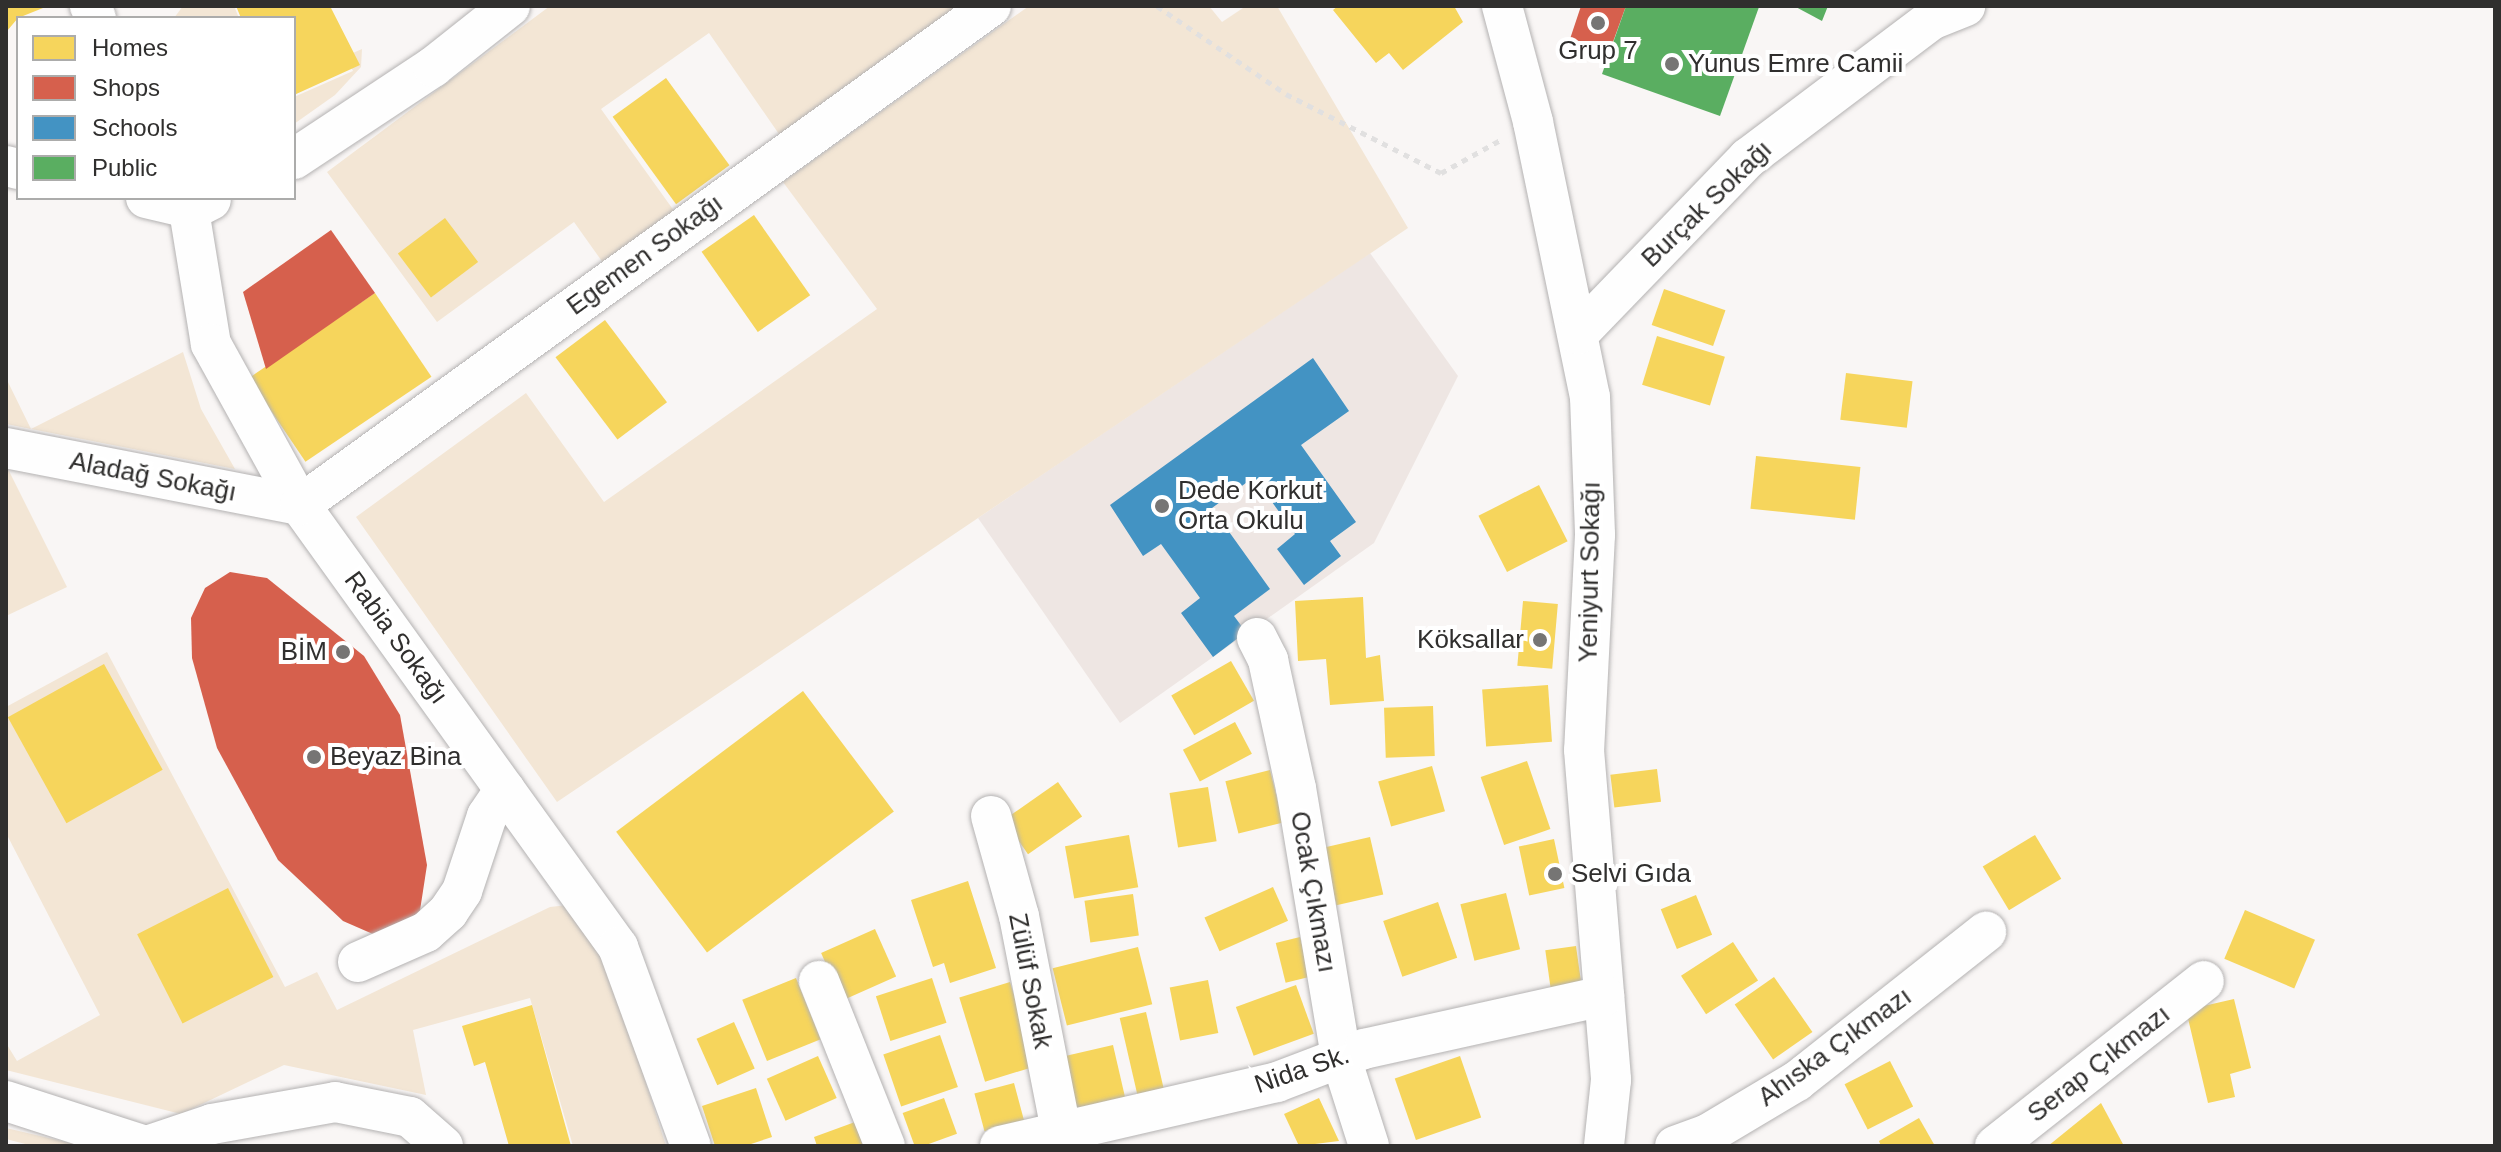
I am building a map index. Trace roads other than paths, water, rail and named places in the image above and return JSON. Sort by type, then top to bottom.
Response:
[{"type":"street","points":[[296,158],[433,67],[510,6]]},
{"type":"street","name":"Egemen Sokağı","points":[[300,505],[991,6]]},
{"type":"street","name":"Yeniyurt Sokağı","points":[[1502,6],[1533,122],[1590,397],[1595,535],[1584,750],[1611,1080],[1604,1146]]},
{"type":"street","name":"Burçak Sokağı","points":[[1578,334],[1748,158],[1931,20],[1965,6]]},
{"type":"street","points":[[172,200],[198,202]]},
{"type":"street","name":"Rabia Sokağı","points":[[198,202],[211,344],[300,505],[618,947],[691,1146]]},
{"type":"street","name":"Aladağ Sokağı","points":[[6,448],[300,505]]},
{"type":"street","name":"Ocak Çıkmazı","points":[[1257,638],[1268,660],[1296,788],[1341,1058],[1369,1146]]},
{"type":"street","points":[[358,962],[426,932],[448,912],[462,891],[487,816],[505,789]]},
{"type":"street","name":"Zülüf Sokak","points":[[991,816],[1019,916],[1061,1140]]},
{"type":"street","name":"Ahıska Çıkmazı","points":[[1700,1142],[1797,1081],[1986,932]]},
{"type":"street","points":[[819,981],[885,1146]]},
{"type":"street","name":"Serap Çıkmazı","points":[[1995,1146],[2204,981]]},
{"type":"street","name":"Nida Sk.","points":[[1000,1146],[1061,1140],[1277,1082],[1341,1058],[1604,996]]},
{"type":"street","points":[[6,1101],[146,1146],[212,1124],[335,1102],[410,1117],[443,1146]]},
{"type":"place","name":"Grup 7","points":[[1598,23]]},
{"type":"place","name":"Yunus Emre Camii","points":[[1672,64]]},
{"type":"place","name":"Dede Korkut Orta Okulu","points":[[1162,506]]},
{"type":"place","name":"Köksallar","points":[[1540,640]]},
{"type":"place","name":"BİM","points":[[343,652]]},
{"type":"place","name":"Beyaz Bina","points":[[314,757]]},
{"type":"place","name":"Selvi Gıda","points":[[1555,874]]}]
